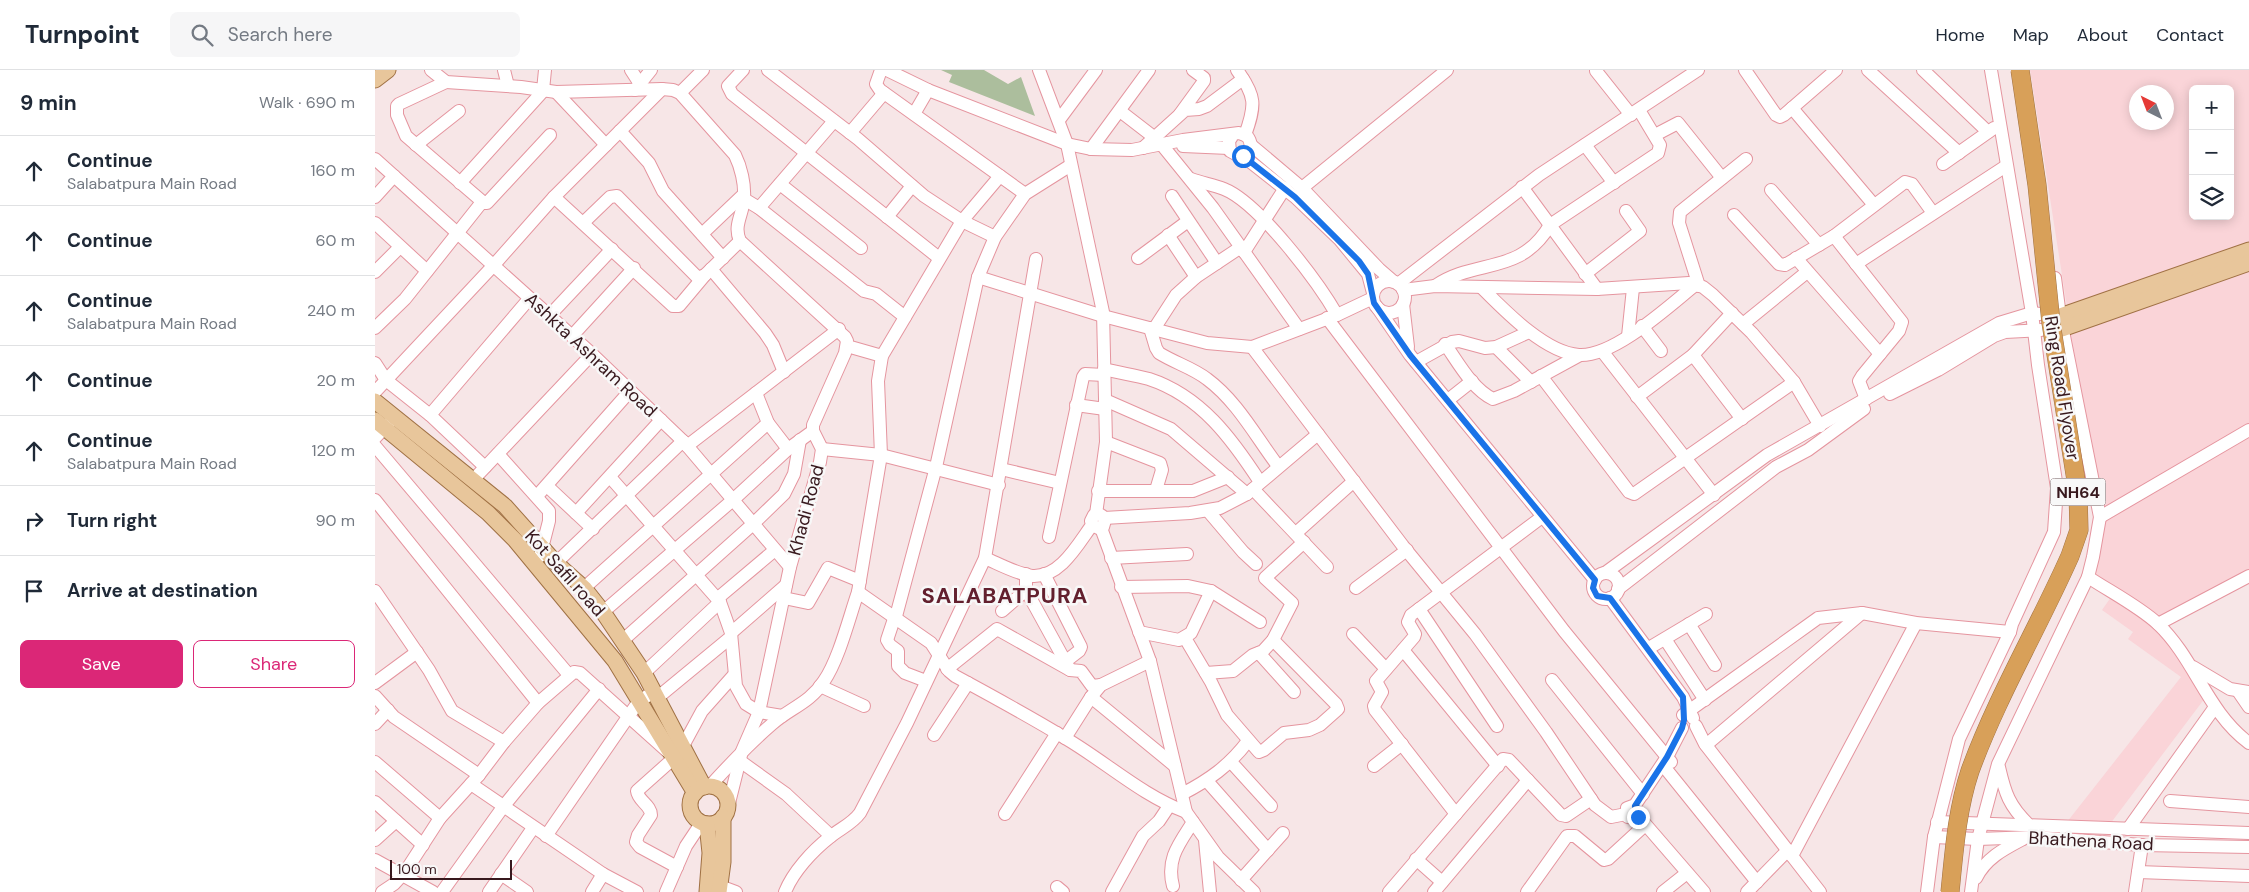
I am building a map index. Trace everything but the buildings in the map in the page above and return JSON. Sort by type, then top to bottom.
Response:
[{"type":"highway","name":"Ring Road Flyover","points":[[1940,892],[1949,814],[1960,770],[1982,717],[2053,571],[2069,529],[2068,494],[2041,326],[2027,187],[2011,70]]},
{"type":"highway","name":"Ring Road Flyover","points":[[1950,892],[1959,816],[1970,773],[1991,721],[2066,565],[2079,530],[2078,493],[2051,323],[2037,185],[2020,70]]},
{"type":"main road","points":[[375,80],[388,70]]},
{"type":"main road","points":[[2061,323],[2249,250]]},
{"type":"main road","points":[[2061,323],[2249,263]]},
{"type":"main road","name":"Kot Safil road","points":[[375,401],[382,426],[488,513],[536,565],[615,661],[639,701],[703,789]]},
{"type":"main road","name":"Kot Safil road","points":[[382,426],[473,480],[505,506],[556,563],[583,588],[603,612],[644,673],[655,695],[676,753]]},
{"type":"main road","points":[[715,890],[723,862],[728,801],[721,791],[703,789],[690,804],[693,815],[705,823],[719,821],[726,812]]},
{"type":"main road","points":[[705,823],[715,890]]},
{"type":"street","points":[[431,70],[446,82]]},
{"type":"street","points":[[504,70],[508,86]]},
{"type":"street","points":[[545,70],[548,90],[606,145]]},
{"type":"street","points":[[631,70],[637,87]]},
{"type":"street","points":[[637,87],[651,70]]},
{"type":"street","points":[[680,94],[703,70]]},
{"type":"street","points":[[743,70],[730,82],[728,90],[939,258]]},
{"type":"street","points":[[768,70],[850,133],[936,204],[962,221],[995,237]]},
{"type":"street","points":[[881,70],[876,84],[884,93],[1025,194]]},
{"type":"street","points":[[887,70],[928,90],[1067,144],[1091,149],[1143,148],[1162,142],[1243,138],[1302,188],[1379,269],[1398,285],[1405,299],[1403,304],[1406,338],[1413,358]]},
{"type":"street","points":[[1040,70],[1067,144],[1103,316],[1106,442],[1098,491],[1098,521],[1150,661],[1189,817],[1218,857],[1254,892]]},
{"type":"street","points":[[1059,120],[1096,70]]},
{"type":"street","points":[[1091,149],[1150,70],[1157,70]]},
{"type":"street","points":[[1162,142],[1179,114],[1204,81],[1204,78],[1193,70]]},
{"type":"street","points":[[1302,188],[1447,70]]},
{"type":"street","points":[[1398,285],[1522,187],[1698,70]]},
{"type":"street","points":[[1745,70],[1776,115],[1780,117],[1837,70]]},
{"type":"street","points":[[1868,70],[1959,153]]},
{"type":"street","points":[[1923,70],[1988,132]]},
{"type":"street","points":[[1927,892],[1937,822],[1959,739],[2010,632],[2054,532],[2057,488],[2032,313],[1991,70]]},
{"type":"street","points":[[1972,889],[1978,839],[1998,764],[2088,577],[2100,517],[2061,323],[2028,70]]},
{"type":"street","points":[[1435,286],[1453,275],[1511,261],[1541,240],[1550,225],[1659,153],[1660,146],[1655,135],[1596,71]]},
{"type":"street","points":[[1179,114],[1185,110],[1199,109],[1207,106],[1240,74],[1251,91],[1253,101],[1253,113],[1243,138],[1249,151],[1243,156]]},
{"type":"street","points":[[550,134],[487,203],[482,202],[403,132],[397,115],[397,106],[446,82],[548,90],[637,87],[673,90],[680,94],[735,155],[741,166],[744,196],[736,232],[740,242],[839,329],[845,337],[847,346],[813,424],[813,431],[788,449],[734,500],[603,612]]},
{"type":"street","points":[[375,392],[493,266],[554,197],[663,89]]},
{"type":"street","points":[[460,183],[548,90]]},
{"type":"street","points":[[914,114],[928,90]]},
{"type":"street","points":[[850,133],[884,93]]},
{"type":"street","points":[[1792,108],[1874,205]]},
{"type":"street","points":[[416,145],[459,111]]},
{"type":"street","points":[[1120,111],[1162,142],[1243,250],[1299,329]]},
{"type":"street","points":[[759,208],[834,121]]},
{"type":"street","points":[[1655,135],[1678,123],[1722,178]]},
{"type":"street","points":[[1943,164],[1999,125]]},
{"type":"street","points":[[620,131],[649,162],[663,191],[723,258]]},
{"type":"street","points":[[1243,138],[1229,141],[1229,148],[1233,154],[1243,156],[1285,188],[1340,240],[1368,274],[1374,299],[1413,358],[1542,517],[1600,576],[1616,577],[1614,594],[1683,697],[1688,723],[1821,892]]},
{"type":"street","points":[[1162,142],[1229,148]]},
{"type":"street","points":[[1585,145],[1614,182]]},
{"type":"street","name":"Ashkta Ashram Road","points":[[375,160],[592,354],[685,443],[790,567]]},
{"type":"street","points":[[1697,285],[1678,217],[1682,209],[1746,160]]},
{"type":"street","points":[[926,681],[905,673],[898,666],[898,651],[887,640],[936,468],[978,276],[995,237],[1025,194],[1071,165]]},
{"type":"street","points":[[1856,264],[2006,166]]},
{"type":"street","points":[[375,197],[394,176]]},
{"type":"street","points":[[703,789],[783,716],[812,696],[832,667],[859,587],[881,455],[878,381],[882,356],[962,221],[1000,176]]},
{"type":"street","points":[[1191,180],[1225,189],[1239,198],[1264,221],[1312,276],[1332,316],[1501,548],[1668,763],[1757,882]]},
{"type":"street","points":[[1734,215],[1779,264],[1785,265],[1834,236],[1905,182],[1911,184],[1933,214]]},
{"type":"street","points":[[781,184],[861,248]]},
{"type":"street","points":[[887,217],[912,186]]},
{"type":"street","points":[[1522,187],[1597,289]]},
{"type":"street","points":[[1278,466],[1247,422],[1218,387],[1206,377],[1159,353],[1155,348],[1152,329],[1176,295],[1217,263],[1243,250],[1285,188]]},
{"type":"street","points":[[1771,190],[1819,244]]},
{"type":"street","points":[[583,223],[610,196],[617,196],[694,276],[698,278],[708,272]]},
{"type":"street","points":[[744,196],[864,292],[876,294],[905,317]]},
{"type":"street","points":[[701,234],[744,196]]},
{"type":"street","points":[[1171,196],[1217,263]]},
{"type":"street","points":[[554,197],[676,307],[708,272],[740,242]]},
{"type":"street","points":[[375,328],[395,310],[482,202]]},
{"type":"street","points":[[1585,274],[1640,231],[1626,211]]},
{"type":"street","points":[[1138,258],[1188,221]]},
{"type":"street","points":[[375,223],[427,271]]},
{"type":"street","points":[[1168,235],[1196,278]]},
{"type":"street","points":[[1834,236],[1902,322],[1899,331],[1859,381],[1866,400]]},
{"type":"street","points":[[375,272],[400,247]]},
{"type":"street","points":[[549,316],[612,249]]},
{"type":"street","points":[[1796,258],[1880,354]]},
{"type":"street","points":[[785,892],[796,873],[831,836],[851,824],[860,813],[985,558],[999,485],[1036,259]]},
{"type":"street","points":[[572,336],[634,268]]},
{"type":"street","points":[[708,272],[773,344],[784,372]]},
{"type":"street","points":[[1743,324],[1807,272]]},
{"type":"street","points":[[978,276],[1029,294],[1152,329],[1207,343],[1252,347],[1374,299],[1379,284],[1383,282],[1398,285],[1597,289],[1689,283],[1697,285],[1713,295],[1743,324],[1794,382],[1820,426]]},
{"type":"street","points":[[1445,344],[1472,380],[1493,399],[1536,379],[1580,355],[1602,351],[1628,336],[1697,285]]},
{"type":"street","points":[[1481,287],[1529,332],[1566,352],[1580,355]]},
{"type":"street","points":[[1628,336],[1633,288]]},
{"type":"street","points":[[430,415],[529,298]]},
{"type":"street","points":[[1374,299],[1385,312],[1390,312],[1403,304]]},
{"type":"street","points":[[1637,396],[1693,354],[1732,313]]},
{"type":"street","points":[[2032,313],[2061,323],[2033,330],[2005,332],[1994,336],[1938,370],[1871,404],[1808,450],[1775,467],[1614,594],[1597,596],[1593,588],[1600,576],[1767,455],[1999,323],[2032,313]]},
{"type":"street","points":[[1642,326],[1661,350]]},
{"type":"street","points":[[556,563],[626,495],[685,443],[756,393],[839,329]]},
{"type":"street","points":[[1413,358],[1445,344],[1459,341],[1485,348],[1496,347],[1529,332]]},
{"type":"street","points":[[847,346],[882,356]]},
{"type":"street","points":[[1252,347],[1407,550],[1481,642],[1595,805],[1611,816],[1637,814]]},
{"type":"street","points":[[1496,347],[1536,379],[1629,492],[1635,494],[1794,382]]},
{"type":"street","points":[[1602,351],[1714,495]]},
{"type":"street","points":[[473,480],[592,354]]},
{"type":"street","points":[[1693,354],[1742,419]]},
{"type":"street","points":[[375,363],[386,380],[430,415],[485,467]]},
{"type":"street","points":[[1049,537],[1083,375],[1104,372],[1150,380],[1191,400],[1236,445],[1253,488],[1327,567]]},
{"type":"street","points":[[1447,400],[1472,380]]},
{"type":"street","points":[[537,496],[630,391]]},
{"type":"street","points":[[756,393],[768,423],[788,449]]},
{"type":"street","points":[[1076,405],[1105,404],[1171,429],[1228,477],[1253,488]]},
{"type":"street","points":[[576,513],[661,420]]},
{"type":"street","points":[[583,588],[768,423]]},
{"type":"street","points":[[2100,517],[2249,430]]},
{"type":"street","name":"Khadi Road","points":[[726,812],[741,756],[759,712],[790,567],[822,449],[813,431]]},
{"type":"street","points":[[985,558],[1032,576],[1044,574],[1060,565],[1098,521],[1209,512],[1220,508],[1253,488],[1317,434]]},
{"type":"street","points":[[622,641],[753,524],[788,489],[795,474],[800,440]]},
{"type":"street","points":[[1106,442],[1160,463],[1162,470],[1155,490]]},
{"type":"street","points":[[375,446],[569,675]]},
{"type":"street","points":[[822,449],[881,455],[999,485]]},
{"type":"street","points":[[498,454],[537,496],[550,516],[543,548],[536,565]]},
{"type":"street","points":[[1001,469],[1060,483]]},
{"type":"street","points":[[610,477],[698,574],[719,600],[731,635],[736,686],[743,699],[752,709],[759,712],[783,716]]},
{"type":"street","points":[[1098,491],[1193,491],[1228,477]]},
{"type":"street","points":[[1206,673],[1233,671],[1253,655],[1259,653],[1273,640],[1292,603],[1265,578],[1300,537],[1354,481]]},
{"type":"street","points":[[547,486],[593,529]]},
{"type":"street","points":[[375,500],[538,703]]},
{"type":"street","points":[[1209,512],[1243,552],[1257,564]]},
{"type":"street","points":[[1456,814],[1375,710],[1382,692],[1376,681],[1415,634],[1408,622],[1408,618],[1542,517]]},
{"type":"street","points":[[644,673],[719,600],[775,550]]},
{"type":"street","points":[[1356,588],[1407,550]]},
{"type":"street","points":[[1111,558],[1187,554]]},
{"type":"street","points":[[784,598],[808,602],[828,568],[859,587],[894,619],[931,643],[947,669],[955,676],[1061,736],[1127,780],[1189,817]]},
{"type":"street","points":[[1026,574],[1026,590],[1068,665]]},
{"type":"street","points":[[1044,574],[1081,647],[1068,665]]},
{"type":"street","points":[[2158,624],[2249,576]]},
{"type":"street","points":[[2088,577],[2158,624],[2191,666],[2215,707],[2234,732],[2249,743]]},
{"type":"street","points":[[546,836],[639,701],[655,695],[731,635],[787,585]]},
{"type":"street","points":[[1121,587],[1188,586],[1211,591],[1261,622]]},
{"type":"street","points":[[1002,611],[1026,590]]},
{"type":"street","points":[[375,591],[417,652],[452,711],[504,742]]},
{"type":"street","points":[[1139,632],[1179,640],[1185,638],[1191,633],[1211,591]]},
{"type":"street","points":[[1419,609],[1497,726]]},
{"type":"street","points":[[1649,648],[1706,614]]},
{"type":"street","points":[[1527,892],[1567,836],[1575,836],[1604,860],[1608,858],[1668,763],[1688,723],[1705,700],[1813,620],[1862,614],[1916,623],[2010,632]]},
{"type":"street","points":[[1706,744],[1862,614]]},
{"type":"street","points":[[1747,892],[1790,853],[1916,623]]},
{"type":"street","points":[[1689,624],[1715,665]]},
{"type":"street","points":[[947,669],[997,629],[1084,673],[1092,686],[1101,685],[1150,661]]},
{"type":"street","points":[[1353,634],[1386,669]]},
{"type":"street","points":[[1185,638],[1206,673],[1227,715],[1259,752],[1262,752],[1284,733],[1309,730],[1320,725],[1337,708],[1336,704],[1273,640]]},
{"type":"street","points":[[1665,639],[1705,700]]},
{"type":"street","points":[[1403,650],[1497,766]]},
{"type":"street","points":[[375,683],[417,652]]},
{"type":"street","points":[[1259,653],[1294,692]]},
{"type":"street","points":[[2191,666],[2217,683],[2244,692],[2249,707]]},
{"type":"street","points":[[381,892],[402,875],[440,818],[538,703],[574,672],[580,673],[628,717],[676,753]]},
{"type":"street","points":[[677,867],[640,847],[637,842],[638,835],[651,815],[650,809],[639,797],[637,791],[676,753],[702,711],[734,675]]},
{"type":"street","points":[[1552,680],[1643,794]]},
{"type":"street","points":[[934,735],[968,683]]},
{"type":"street","points":[[1005,814],[1061,736],[1101,685]]},
{"type":"street","points":[[820,686],[864,706]]},
{"type":"street","points":[[442,892],[503,807],[599,689]]},
{"type":"street","points":[[375,696],[395,717],[475,779],[503,807],[603,874],[637,892]]},
{"type":"street","points":[[1091,697],[1175,766]]},
{"type":"street","points":[[2128,829],[2215,707]]},
{"type":"street","points":[[375,724],[388,710]]},
{"type":"street","points":[[1182,794],[1207,782],[1231,762],[1248,741]]},
{"type":"street","points":[[1374,766],[1402,744]]},
{"type":"street","points":[[741,756],[831,836]]},
{"type":"street","points":[[1389,892],[1415,859],[1503,759],[1509,760],[1561,815],[1566,816],[1591,799]]},
{"type":"street","points":[[375,762],[440,818]]},
{"type":"street","points":[[1231,762],[1271,806]]},
{"type":"street","points":[[1637,814],[1643,794],[1668,763]]},
{"type":"street","points":[[1998,764],[2007,798],[2012,807],[2029,825]]},
{"type":"street","points":[[1415,859],[1438,887],[1528,780]]},
{"type":"street","points":[[1207,782],[1268,850]]},
{"type":"street","points":[[375,802],[423,845]]},
{"type":"street","points":[[2170,802],[2249,806]]},
{"type":"street","points":[[1112,892],[1143,836],[1159,820],[1169,806]]},
{"type":"street","points":[[1637,814],[1704,892]]},
{"type":"street","points":[[1173,886],[1170,868],[1189,817]]},
{"type":"street","points":[[375,840],[396,821]]},
{"type":"street","points":[[1937,822],[2249,833]]},
{"type":"street","points":[[666,892],[686,846],[705,823]]},
{"type":"street","points":[[489,892],[533,828]]},
{"type":"street","points":[[1241,880],[1283,833]]},
{"type":"street","name":"Bhathena Road","points":[[1934,837],[1978,839],[2025,838],[2249,847]]},
{"type":"street","points":[[1972,889],[1982,866],[1998,852],[2025,838]]},
{"type":"street","points":[[1205,839],[1209,892]]},
{"type":"street","points":[[2135,892],[2142,844]]},
{"type":"street","points":[[375,860],[433,892]]},
{"type":"street","points":[[2138,872],[2249,876]]},
{"type":"street","points":[[1663,892],[1687,873]]},
{"type":"street","points":[[501,874],[527,892]]},
{"type":"street","points":[[592,892],[603,874]]},
{"type":"street","points":[[715,890],[736,892]]},
{"type":"shaded area","points":[[2030,70],[2249,70],[2249,245],[2067,307]]},
{"type":"shaded area","points":[[2249,264],[2249,574],[2157,626],[2205,698],[2110,824],[2067,822],[2181,677],[2128,639],[2133,632],[2102,610],[2116,590],[2091,576],[2103,520],[2069,331]]},
{"type":"green space","points":[[941,70],[984,70],[1008,84],[1021,77],[1035,116],[949,82],[952,75]]},
{"type":"district","name":"SALABATPURA","points":[[1005,595]]},
{"type":"route","points":[[1243,156],[1295,197],[1359,261],[1368,274],[1374,303],[1410,355],[1595,580],[1593,588],[1597,596],[1610,598],[1649,648],[1683,697],[1684,720],[1682,728],[1667,757],[1635,806],[1640,812],[1638,817]]}]
